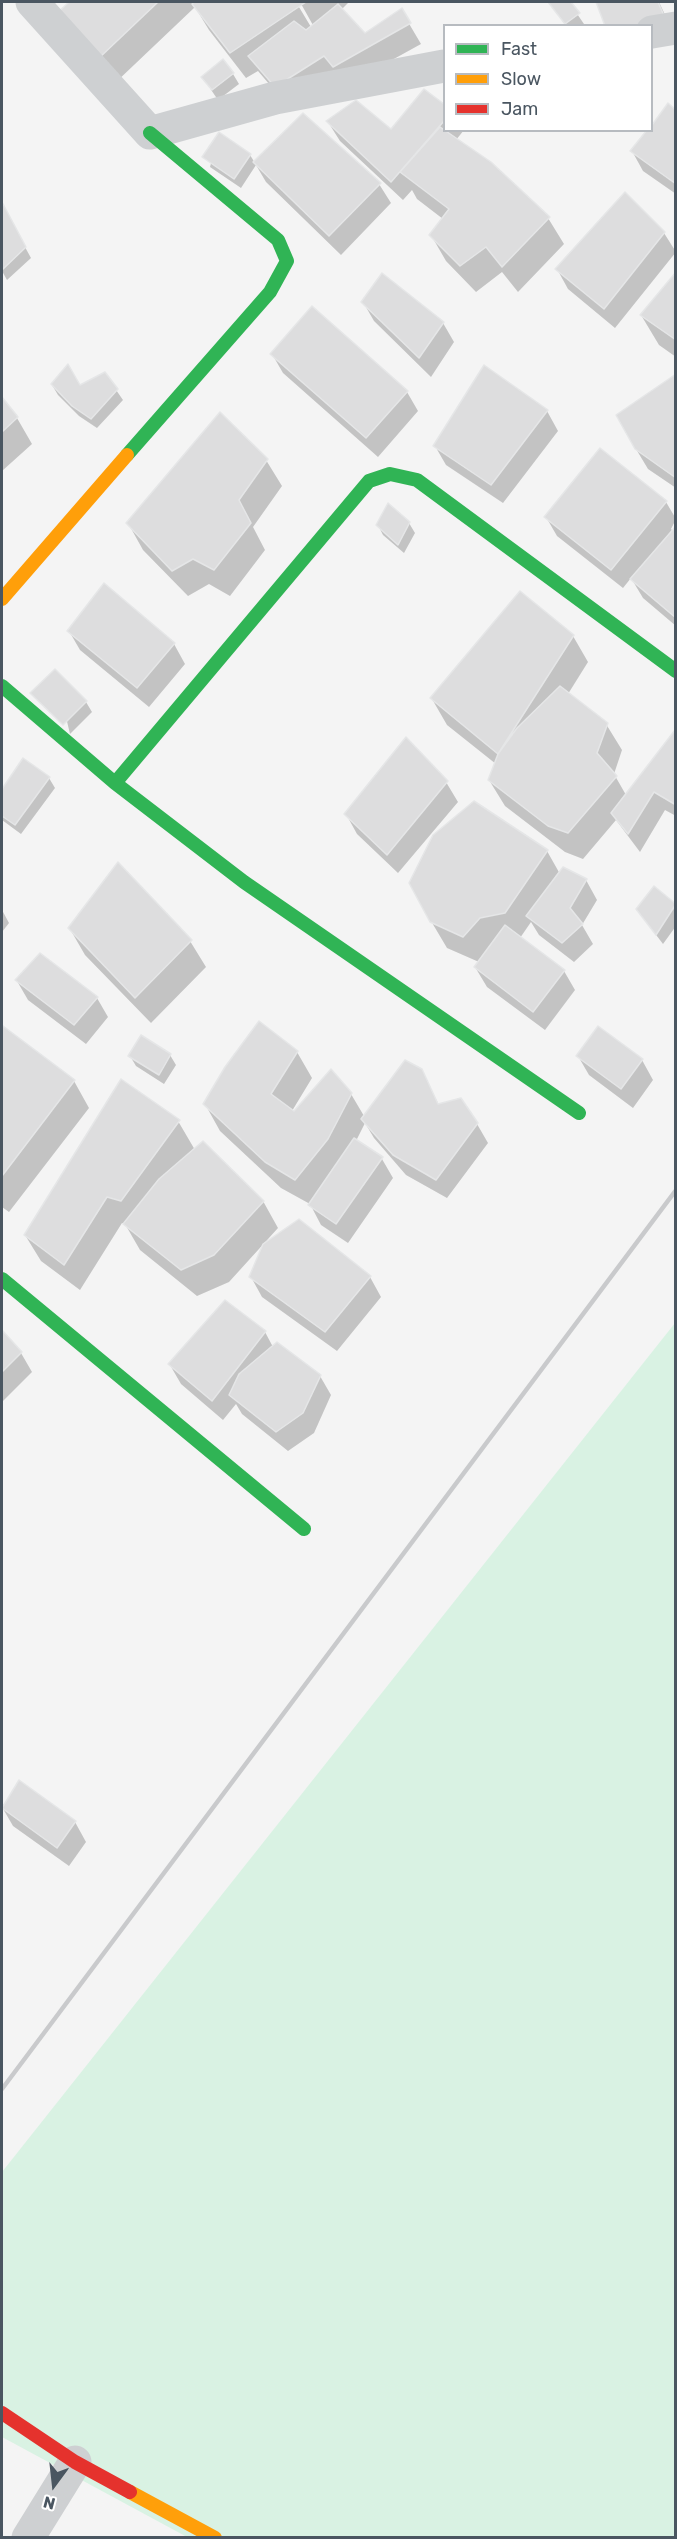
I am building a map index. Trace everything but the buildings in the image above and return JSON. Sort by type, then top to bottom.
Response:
[{"type":"street","points":[[2,599],[270,292],[287,261],[278,240],[150,133],[32,2]]},
{"type":"street","points":[[653,32],[675,28]]},
{"type":"street","points":[[150,133],[275,98],[443,66]]},
{"type":"street","points":[[115,783],[369,481],[390,474],[417,480],[675,671]]},
{"type":"street","points":[[2,686],[115,783],[244,882],[579,1113]]},
{"type":"street","points":[[2,1279],[304,1529]]},
{"type":"street","points":[[2,2413],[75,2462],[215,2538]]},
{"type":"street","points":[[28,2538],[75,2462]]},
{"type":"green space","points":[[675,1323],[675,2537],[187,2537],[2,2437],[2,2172]]},
{"type":"railway","points":[[2,2089],[676,1190]]},
{"type":"traffic: fast","points":[[127,455],[270,292],[287,261],[278,240],[150,133]]},
{"type":"traffic: fast","points":[[115,783],[369,481],[390,474],[417,480],[676,671]]},
{"type":"traffic: fast","points":[[2,686],[115,783],[244,882],[579,1113]]},
{"type":"traffic: fast","points":[[2,1279],[304,1529]]},
{"type":"traffic: slow","points":[[2,599],[127,455]]},
{"type":"traffic: slow","points":[[130,2492],[215,2538]]},
{"type":"traffic: jam","points":[[2,2413],[75,2462],[130,2492]]}]
